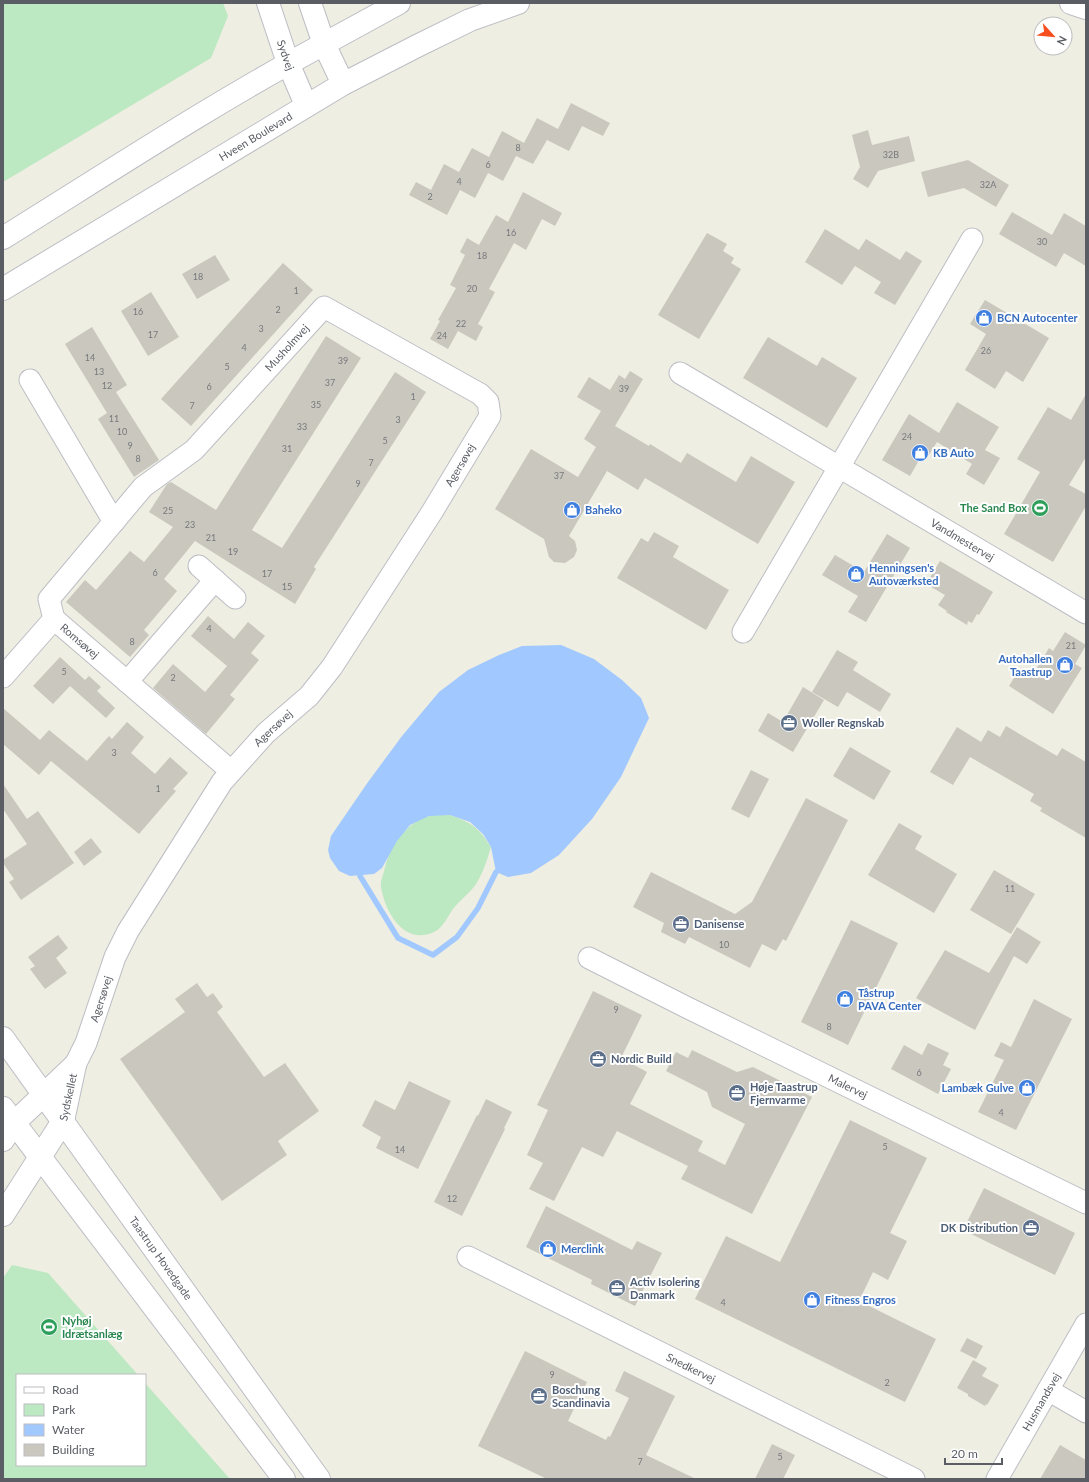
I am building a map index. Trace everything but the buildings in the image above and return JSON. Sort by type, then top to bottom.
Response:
[{"type":"street","name":"Sydvej","points":[[268,3],[288,63],[306,106]]},
{"type":"street","points":[[310,3],[324,44],[343,84]]},
{"type":"street","points":[[3,238],[288,63],[399,3]]},
{"type":"street","name":"Hveen Boulevard","points":[[3,289],[343,84],[470,20],[518,3]]},
{"type":"street","points":[[1071,3],[1086,8]]},
{"type":"street","points":[[743,632],[838,467],[972,240]]},
{"type":"street","name":"Musholmvej","points":[[54,619],[49,599],[143,487],[194,450],[324,307],[480,394],[488,402]]},
{"type":"street","name":"Vandmestervej","points":[[680,373],[1086,613]]},
{"type":"street","points":[[30,380],[114,522]]},
{"type":"street","name":"Agersøvej","points":[[75,1065],[86,1043],[114,957],[128,931],[231,770],[266,733],[309,696],[332,667],[432,512],[490,416],[488,402]]},
{"type":"street","points":[[199,566],[235,598]]},
{"type":"street","points":[[127,682],[215,580]]},
{"type":"street","name":"Romsøvej","points":[[3,677],[54,619],[231,770]]},
{"type":"street","name":"Malervej","points":[[589,958],[1086,1203]]},
{"type":"street","name":"Taastrup Hovedgade","points":[[3,1038],[319,1479]]},
{"type":"street","name":"Sydskellet","points":[[7,1124],[43,1095],[75,1065]]},
{"type":"street","name":"Sydskellet","points":[[3,1215],[39,1156],[63,1121],[75,1065]]},
{"type":"street","points":[[7,1124],[39,1156],[284,1479]]},
{"type":"street","name":"Snedkervej","points":[[468,1257],[914,1479]]},
{"type":"street","name":"Husmandsvej","points":[[997,1479],[1086,1324]]},
{"type":"street","points":[[1048,1390],[1086,1412]]},
{"type":"green space","points":[[3,3],[223,3],[228,16],[211,58],[3,182]]},
{"type":"green space","points":[[431,815],[450,815],[474,826],[491,847],[483,871],[476,884],[453,909],[443,925],[437,930],[423,935],[405,931],[392,916],[383,897],[381,885],[391,850],[407,829],[421,819]]},
{"type":"green space","name":"Nyhøj Idrætsanlæg","points":[[12,1265],[48,1273],[137,1374],[16,1374],[16,1466],[146,1466],[146,1384],[230,1479],[3,1479],[3,1278]]},
{"type":"water","points":[[561,645],[594,659],[622,680],[641,698],[649,718],[621,777],[592,819],[559,855],[531,873],[508,877],[496,872],[491,847],[483,834],[470,822],[450,815],[429,816],[410,825],[397,841],[382,868],[374,874],[350,876],[339,871],[330,858],[328,850],[331,836],[402,736],[439,692],[468,670],[522,646]]},
{"type":"waterway","points":[[360,876],[398,938],[433,955],[457,937],[478,908],[496,872]]},
{"type":"place","name":"BCN Autocenter","points":[[984,318]]},
{"type":"place","name":"KB Auto","points":[[920,453]]},
{"type":"place","name":"The Sand Box","points":[[1040,508]]},
{"type":"place","name":"Baheko","points":[[572,510]]},
{"type":"place","name":"Henningsen's Autoværksted","points":[[856,574]]},
{"type":"place","name":"Autohallen Taastrup","points":[[1065,665]]},
{"type":"place","name":"Woller Regnskab","points":[[789,723]]},
{"type":"place","name":"Danisense","points":[[681,924]]},
{"type":"place","name":"Tåstrup PAVA Center","points":[[845,999]]},
{"type":"place","name":"Nordic Build","points":[[598,1059]]},
{"type":"place","name":"Lambæk Gulve","points":[[1027,1088]]},
{"type":"place","name":"Høje Taastrup Fjernvarme","points":[[737,1093]]},
{"type":"place","name":"DK Distribution","points":[[1031,1228]]},
{"type":"place","name":"Merclink","points":[[548,1249]]},
{"type":"place","name":"Activ Isolering Danmark","points":[[617,1288]]},
{"type":"place","name":"Fitness Engros","points":[[812,1300]]},
{"type":"place","name":"Nyhøj Idrætsanlæg","points":[[49,1327]]},
{"type":"place","name":"Boschung Scandinavia","points":[[539,1396]]}]
